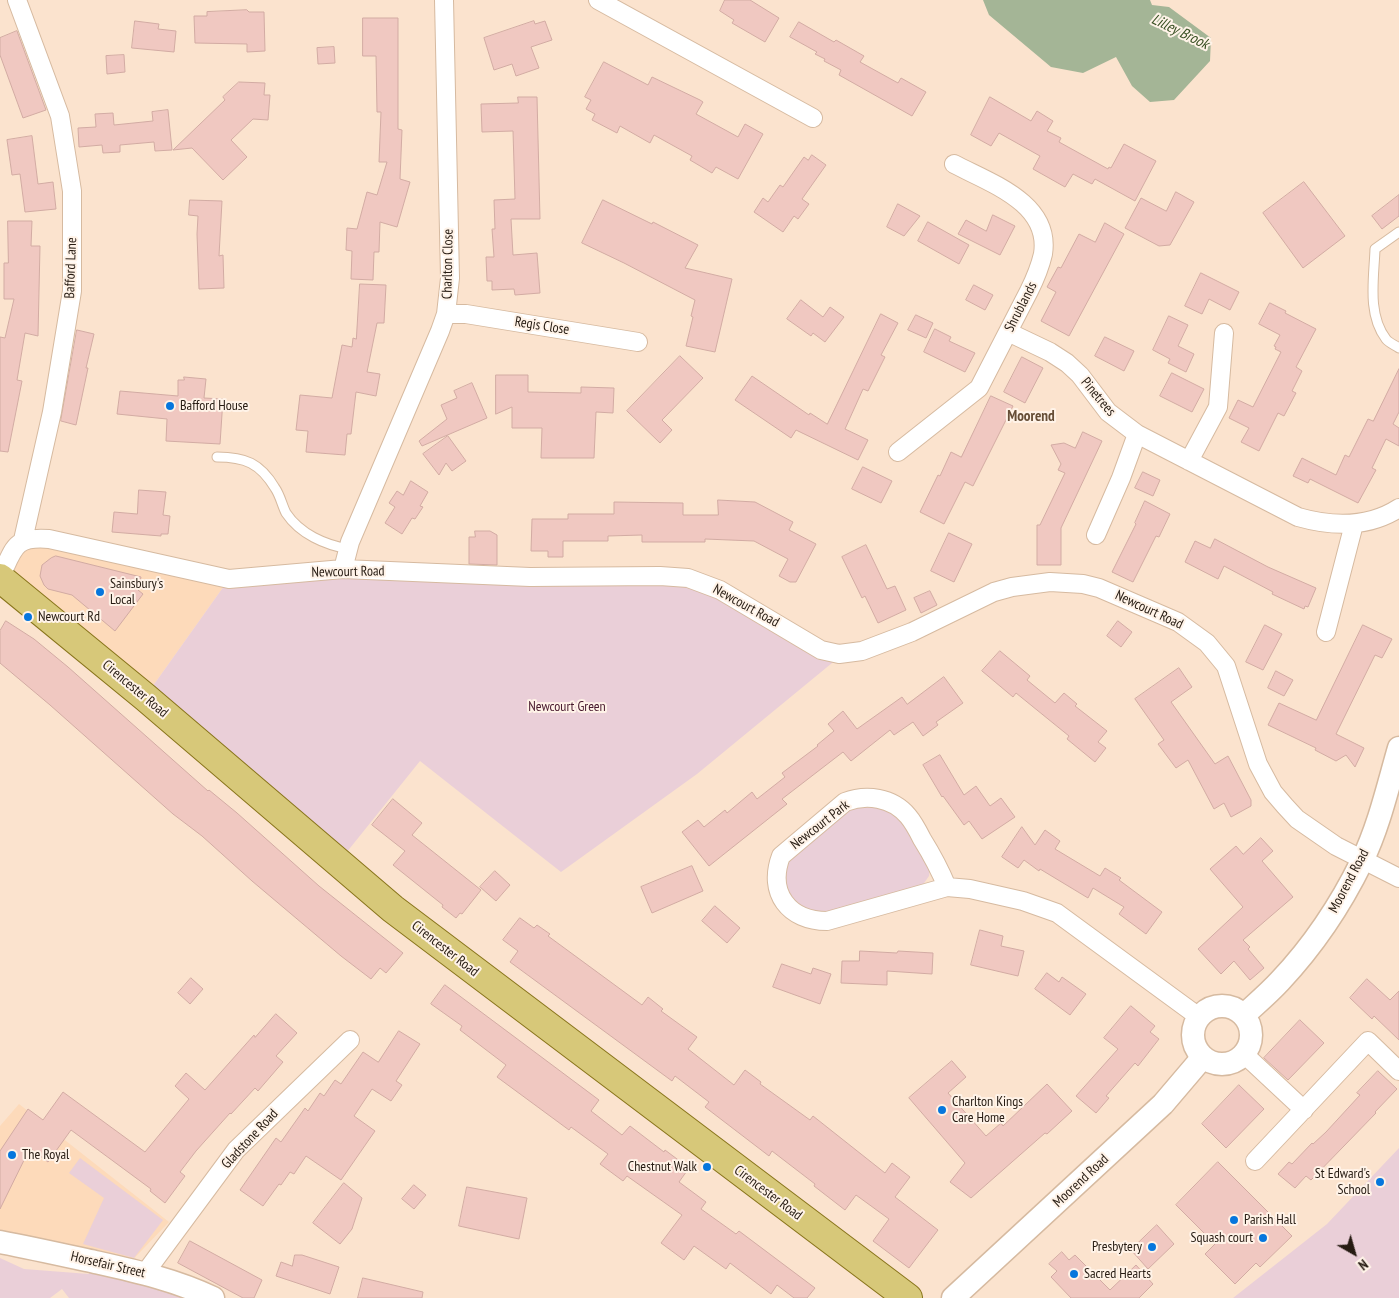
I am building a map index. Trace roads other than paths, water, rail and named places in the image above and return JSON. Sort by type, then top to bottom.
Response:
[{"type":"main road","name":"Cirencester Road","points":[[0,578],[145,697],[401,915],[908,1298]]},
{"type":"street","name":"Bafford Lane","points":[[17,0],[60,116],[72,191],[72,291],[52,412],[22,540]]},
{"type":"street","name":"Charlton Close","points":[[344,569],[348,549],[446,314],[450,278],[444,0]]},
{"type":"street","points":[[598,0],[813,118]]},
{"type":"street","name":"Shrublands","points":[[898,452],[979,388],[1036,276],[1043,254],[1042,230],[1033,212],[1018,199],[954,164]]},
{"type":"street","name":"Regis Close","points":[[446,314],[466,314],[638,342]]},
{"type":"street","name":"Pinetrees","points":[[1008,332],[1050,352],[1067,363],[1080,375],[1108,412],[1137,434],[1298,517],[1335,525],[1354,524],[1379,518],[1399,508]]},
{"type":"street","points":[[1189,461],[1218,406],[1224,333]]},
{"type":"street","points":[[1096,536],[1122,478],[1137,434]]},
{"type":"street","points":[[1326,632],[1354,524]]},
{"type":"street","name":"Newcourt Road","points":[[22,540],[34,538],[49,539],[229,579],[344,569],[530,577],[660,576],[688,578],[720,590],[821,650],[838,654],[862,651],[912,632],[994,592],[1012,586],[1050,582],[1083,584],[1100,588],[1178,622],[1207,643],[1226,666],[1258,764],[1273,792],[1297,818],[1336,846],[1399,878]]},
{"type":"street","points":[[0,578],[14,549],[22,540]]},
{"type":"street","name":"Moorend Road","points":[[1244,1015],[1280,982],[1302,956],[1322,928],[1362,860],[1385,799],[1399,748]]},
{"type":"street","name":"Newcourt Park","points":[[947,887],[938,865],[907,815],[892,803],[874,798],[855,798],[845,802],[781,856],[776,876],[780,896],[787,906],[800,916],[816,921],[827,921],[947,887],[970,889],[1023,901],[1057,913],[1199,1017]]},
{"type":"street","points":[[1221,1006],[1230,1007],[1244,1015],[1251,1030],[1249,1047],[1244,1054],[1232,1063],[1216,1064],[1202,1057],[1197,1050],[1193,1033],[1199,1017],[1205,1011],[1221,1006]]},
{"type":"street","name":"Gladstone Road","points":[[145,1273],[236,1150],[350,1040]]},
{"type":"street","points":[[1255,1161],[1368,1041],[1399,1071]]},
{"type":"street","points":[[1244,1054],[1304,1110]]},
{"type":"street","name":"Moorend Road","points":[[953,1298],[1163,1104],[1202,1057]]},
{"type":"street","name":"Horsefair Street","points":[[0,1242],[145,1273],[196,1290],[213,1298]]},
{"type":"lane","points":[[1399,232],[1375,249],[1373,295],[1375,316],[1380,328],[1387,340],[1399,348]]},
{"type":"lane","points":[[217,457],[234,457],[258,466],[275,488],[286,513],[299,526],[320,541],[334,547],[348,549]]},
{"type":"water","name":"Lilley Brook","points":[[983,0],[1150,0],[1152,5],[1169,7],[1211,38],[1210,61],[1174,100],[1150,102],[1132,86],[1116,57],[1083,73],[1051,67],[989,15]]},
{"type":"place","name":"Bafford House","points":[[170,406]]},
{"type":"place","name":"Sainsbury's Local","points":[[100,592]]},
{"type":"place","name":"Newcourt Rd","points":[[28,617]]},
{"type":"place","name":"Charlton Kings Care Home","points":[[942,1110]]},
{"type":"place","name":"The Royal","points":[[12,1155]]},
{"type":"place","name":"Chestnut Walk","points":[[707,1167]]},
{"type":"place","name":"St Edward's School","points":[[1380,1182]]},
{"type":"place","name":"Parish Hall","points":[[1234,1220]]},
{"type":"place","name":"Squash court","points":[[1263,1238]]},
{"type":"place","name":"Presbytery","points":[[1152,1247]]},
{"type":"place","name":"Sacred Hearts","points":[[1074,1274]]},
{"type":"district","name":"Moorend","points":[[1031,417]]},
{"type":"park label","name":"Newcourt Green","points":[[567,707]]}]
